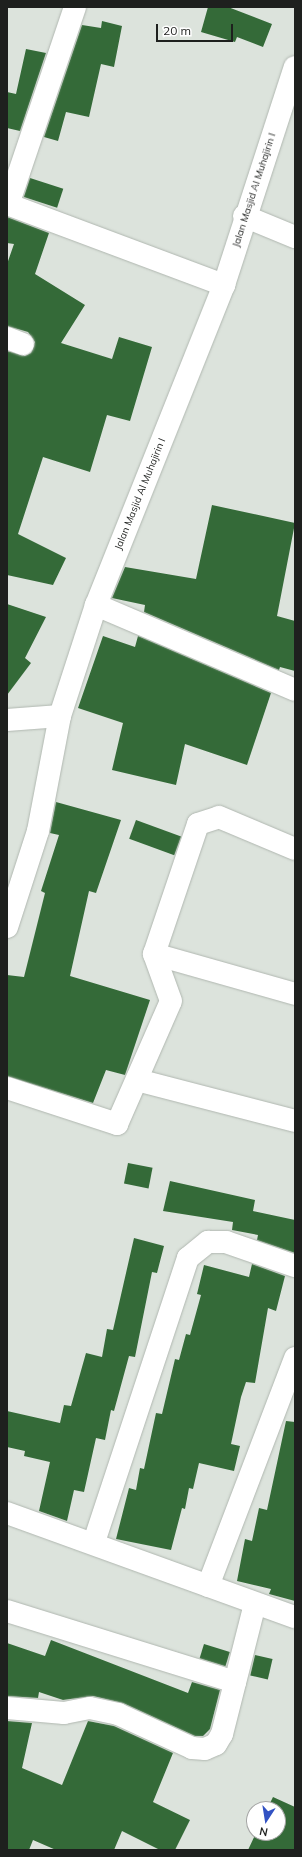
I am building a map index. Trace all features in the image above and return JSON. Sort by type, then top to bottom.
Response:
[{"type":"street","points":[[75,7],[7,205],[224,285]]},
{"type":"street","name":"Jalan Masjid Al Muhajirin I","points":[[7,927],[38,831],[60,716],[96,606],[224,285],[244,216],[295,67]]},
{"type":"street","points":[[244,216],[295,237]]},
{"type":"street","points":[[96,606],[295,690]]},
{"type":"street","points":[[7,720],[60,716]]},
{"type":"street","points":[[7,1088],[117,1124],[171,1001],[154,954],[198,824],[219,817],[295,848]]},
{"type":"street","points":[[154,954],[295,994]]},
{"type":"street","points":[[137,1080],[295,1121]]},
{"type":"street","points":[[94,1542],[188,1258],[208,1242],[226,1242],[295,1266]]},
{"type":"street","points":[[208,1586],[295,1358]]},
{"type":"street","points":[[7,1513],[94,1542],[255,1604],[295,1617]]},
{"type":"street","points":[[7,1708],[64,1713],[90,1708],[118,1714],[192,1748],[205,1749],[216,1744],[222,1734],[255,1604]]},
{"type":"street","points":[[7,1611],[235,1682]]},
{"type":"building","points":[[208,7],[228,7],[272,24],[263,47],[237,37],[235,42],[201,32]]},
{"type":"building","points":[[102,21],[122,26],[114,67],[101,64],[89,117],[66,112],[58,141],[44,137],[82,25],[101,28]]},
{"type":"building","points":[[26,49],[46,53],[20,131],[7,128],[7,92],[16,94]]},
{"type":"building","points":[[30,178],[63,189],[57,208],[24,197]]},
{"type":"building","points":[[7,217],[49,233],[35,274],[85,305],[61,343],[112,359],[119,337],[152,347],[130,421],[107,415],[90,472],[43,457],[18,534],[66,558],[53,585],[7,575],[7,351],[25,356],[31,353],[35,342],[28,332],[7,326],[7,264],[14,244],[7,243]]},
{"type":"building","points":[[212,505],[295,523],[277,616],[295,621],[295,671],[280,667],[279,670],[144,612],[145,605],[112,598],[125,567],[196,579]]},
{"type":"building","points":[[7,604],[46,617],[25,658],[31,663],[7,695]]},
{"type":"building","points":[[103,636],[135,647],[138,636],[271,693],[247,765],[185,744],[176,785],[112,770],[123,723],[78,708]]},
{"type":"building","points":[[56,802],[121,820],[96,893],[89,891],[70,976],[150,1000],[125,1075],[106,1070],[93,1103],[7,1076],[7,975],[24,977],[45,893],[41,891],[59,835],[50,833]]},
{"type":"building","points":[[136,820],[181,836],[174,855],[129,839]]},
{"type":"building","points":[[128,1163],[153,1168],[149,1188],[124,1184]]},
{"type":"building","points":[[170,1181],[255,1200],[253,1211],[295,1220],[295,1253],[257,1240],[258,1235],[232,1230],[233,1222],[163,1211]]},
{"type":"building","points":[[134,1238],[164,1246],[157,1273],[152,1272],[135,1357],[129,1356],[114,1411],[111,1410],[105,1440],[96,1438],[84,1492],[74,1490],[67,1521],[39,1511],[50,1462],[24,1456],[25,1451],[7,1447],[7,1411],[60,1423],[64,1405],[71,1406],[86,1353],[102,1357],[107,1329],[113,1330]]},
{"type":"building","points":[[252,1264],[285,1276],[276,1311],[268,1308],[255,1383],[246,1382],[241,1397],[231,1444],[240,1446],[234,1471],[199,1463],[193,1489],[189,1488],[185,1509],[182,1508],[171,1550],[116,1539],[129,1488],[136,1490],[140,1468],[144,1469],[156,1413],[162,1414],[175,1359],[179,1360],[186,1334],[190,1335],[201,1295],[197,1294],[204,1265],[249,1277]]},
{"type":"building","points":[[286,1421],[295,1422],[295,1601],[269,1594],[271,1589],[237,1581],[245,1539],[252,1541],[259,1508],[267,1510]]},
{"type":"building","points":[[51,1640],[188,1693],[192,1682],[220,1690],[210,1729],[203,1736],[195,1736],[123,1703],[93,1696],[63,1700],[39,1692],[38,1698],[7,1696],[7,1643],[45,1656]]},
{"type":"building","points":[[204,1644],[230,1652],[225,1666],[200,1658]]},
{"type":"building","points":[[255,1655],[273,1659],[268,1680],[250,1675]]},
{"type":"building","points":[[7,1721],[32,1723],[22,1768],[62,1785],[88,1721],[114,1726],[173,1753],[153,1802],[190,1820],[175,1850],[160,1850],[122,1831],[114,1850],[56,1850],[33,1840],[29,1850],[7,1850]]},
{"type":"building","points":[[273,1797],[282,1801],[271,1801]]},
{"type":"building","points":[[286,1803],[295,1807],[295,1850],[248,1850],[252,1841],[286,1841]]}]
